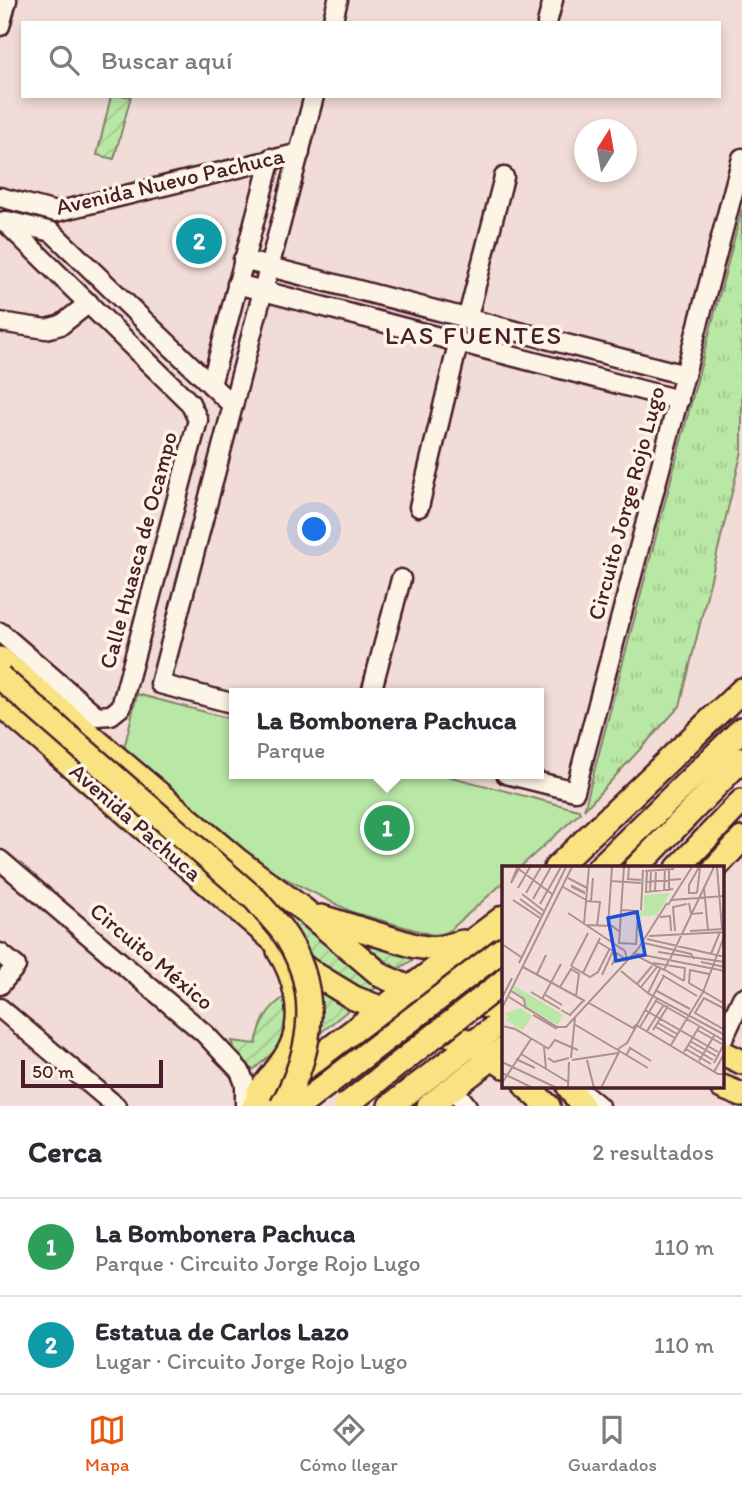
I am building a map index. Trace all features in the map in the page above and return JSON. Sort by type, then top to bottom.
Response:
[{"type":"main road","points":[[0,659],[237,860],[304,910],[380,974],[410,988],[502,1010]]},
{"type":"main road","points":[[0,677],[256,900],[282,930],[306,986],[309,1014],[304,1061],[282,1106]]},
{"type":"main road","points":[[558,866],[742,690]]},
{"type":"main road","name":"Avenida Pachuca","points":[[0,704],[272,940],[324,981],[348,995],[382,1009]]},
{"type":"main road","points":[[601,866],[742,729]]},
{"type":"main road","points":[[638,866],[742,759]]},
{"type":"main road","points":[[680,866],[742,801]]},
{"type":"main road","points":[[717,866],[742,839]]},
{"type":"main road","points":[[304,910],[340,924],[415,946],[434,949],[452,947],[476,938]]},
{"type":"main road","points":[[250,1106],[502,918]]},
{"type":"main road","points":[[420,1106],[472,1043],[468,1020],[472,1004],[502,930]]},
{"type":"main road","points":[[250,1106],[295,1039],[297,996],[284,959],[272,940]]},
{"type":"main road","points":[[299,1106],[502,950]]},
{"type":"main road","points":[[345,1106],[502,983]]},
{"type":"main road","points":[[384,1106],[424,1025],[423,1006],[410,988]]},
{"type":"main road","points":[[382,1009],[501,1056]]},
{"type":"main road","points":[[390,1106],[502,1021]]},
{"type":"main road","points":[[724,1053],[742,1062]]},
{"type":"main road","points":[[429,1106],[501,1056]]},
{"type":"main road","points":[[453,1088],[489,1076],[502,1079]]},
{"type":"main road","points":[[724,1088],[742,1095]]},
{"type":"street","points":[[0,26],[7,0]]},
{"type":"street","points":[[333,21],[338,0]]},
{"type":"street","points":[[548,21],[553,0]]},
{"type":"street","points":[[229,702],[160,684],[314,98]]},
{"type":"street","name":"Avenida Nuevo Pachuca","points":[[0,197],[56,212],[300,153]]},
{"type":"street","points":[[211,385],[271,158]]},
{"type":"street","name":"Circuito Jorge Rojo Lugo","points":[[526,779],[575,791],[742,158]]},
{"type":"street","points":[[467,320],[504,177]]},
{"type":"street","points":[[46,260],[56,212]]},
{"type":"street","name":"Avenida Nuevo Pachuca","points":[[2,220],[51,232],[233,406]]},
{"type":"street","name":"Calle Huasca de Ocampo","points":[[0,632],[97,716],[111,715],[121,707],[198,419],[190,403],[2,220]]},
{"type":"street","points":[[243,260],[685,375]]},
{"type":"street","points":[[237,284],[679,400]]},
{"type":"street","points":[[346,313],[352,289]]},
{"type":"street","points":[[0,322],[47,329],[61,326],[89,303]]},
{"type":"street","points":[[419,507],[458,344]]},
{"type":"street","points":[[574,373],[580,349]]},
{"type":"street","points":[[372,688],[401,579]]},
{"type":"street","name":"Circuito México","points":[[0,860],[205,1034],[240,1071],[246,1084],[250,1106]]},
{"type":"street","points":[[0,953],[16,966],[0,985]]},
{"type":"street","points":[[724,1037],[742,998]]},
{"type":"street","points":[[0,1008],[116,1106]]},
{"type":"street","points":[[453,1088],[467,1106]]},
{"type":"green space","points":[[111,98],[130,98],[114,159],[97,155]]},
{"type":"green space","points":[[742,209],[742,451],[680,706],[584,810]]},
{"type":"green space","points":[[137,694],[229,718],[229,779],[459,779],[579,810],[580,813],[521,866],[502,866],[502,884],[449,931],[441,935],[429,934],[352,912],[246,859],[123,753]]},
{"type":"green space","points":[[260,885],[377,987],[366,990],[350,984],[331,973],[290,940],[247,899]]},
{"type":"green space","points":[[356,940],[419,956],[398,969]]},
{"type":"green space","points":[[303,979],[323,994],[352,1007],[313,1039]]},
{"type":"green space","points":[[288,995],[286,1031],[283,1038],[273,1052],[253,1070],[237,1055],[232,1041],[256,1044],[266,1015]]},
{"type":"place","name":"Estatua de Carlos Lazo","points":[[199,241]]},
{"type":"place","name":"La Bombonera Pachuca","points":[[387,828]]},
{"type":"district","name":"LAS FUENTES","points":[[474,335]]}]
